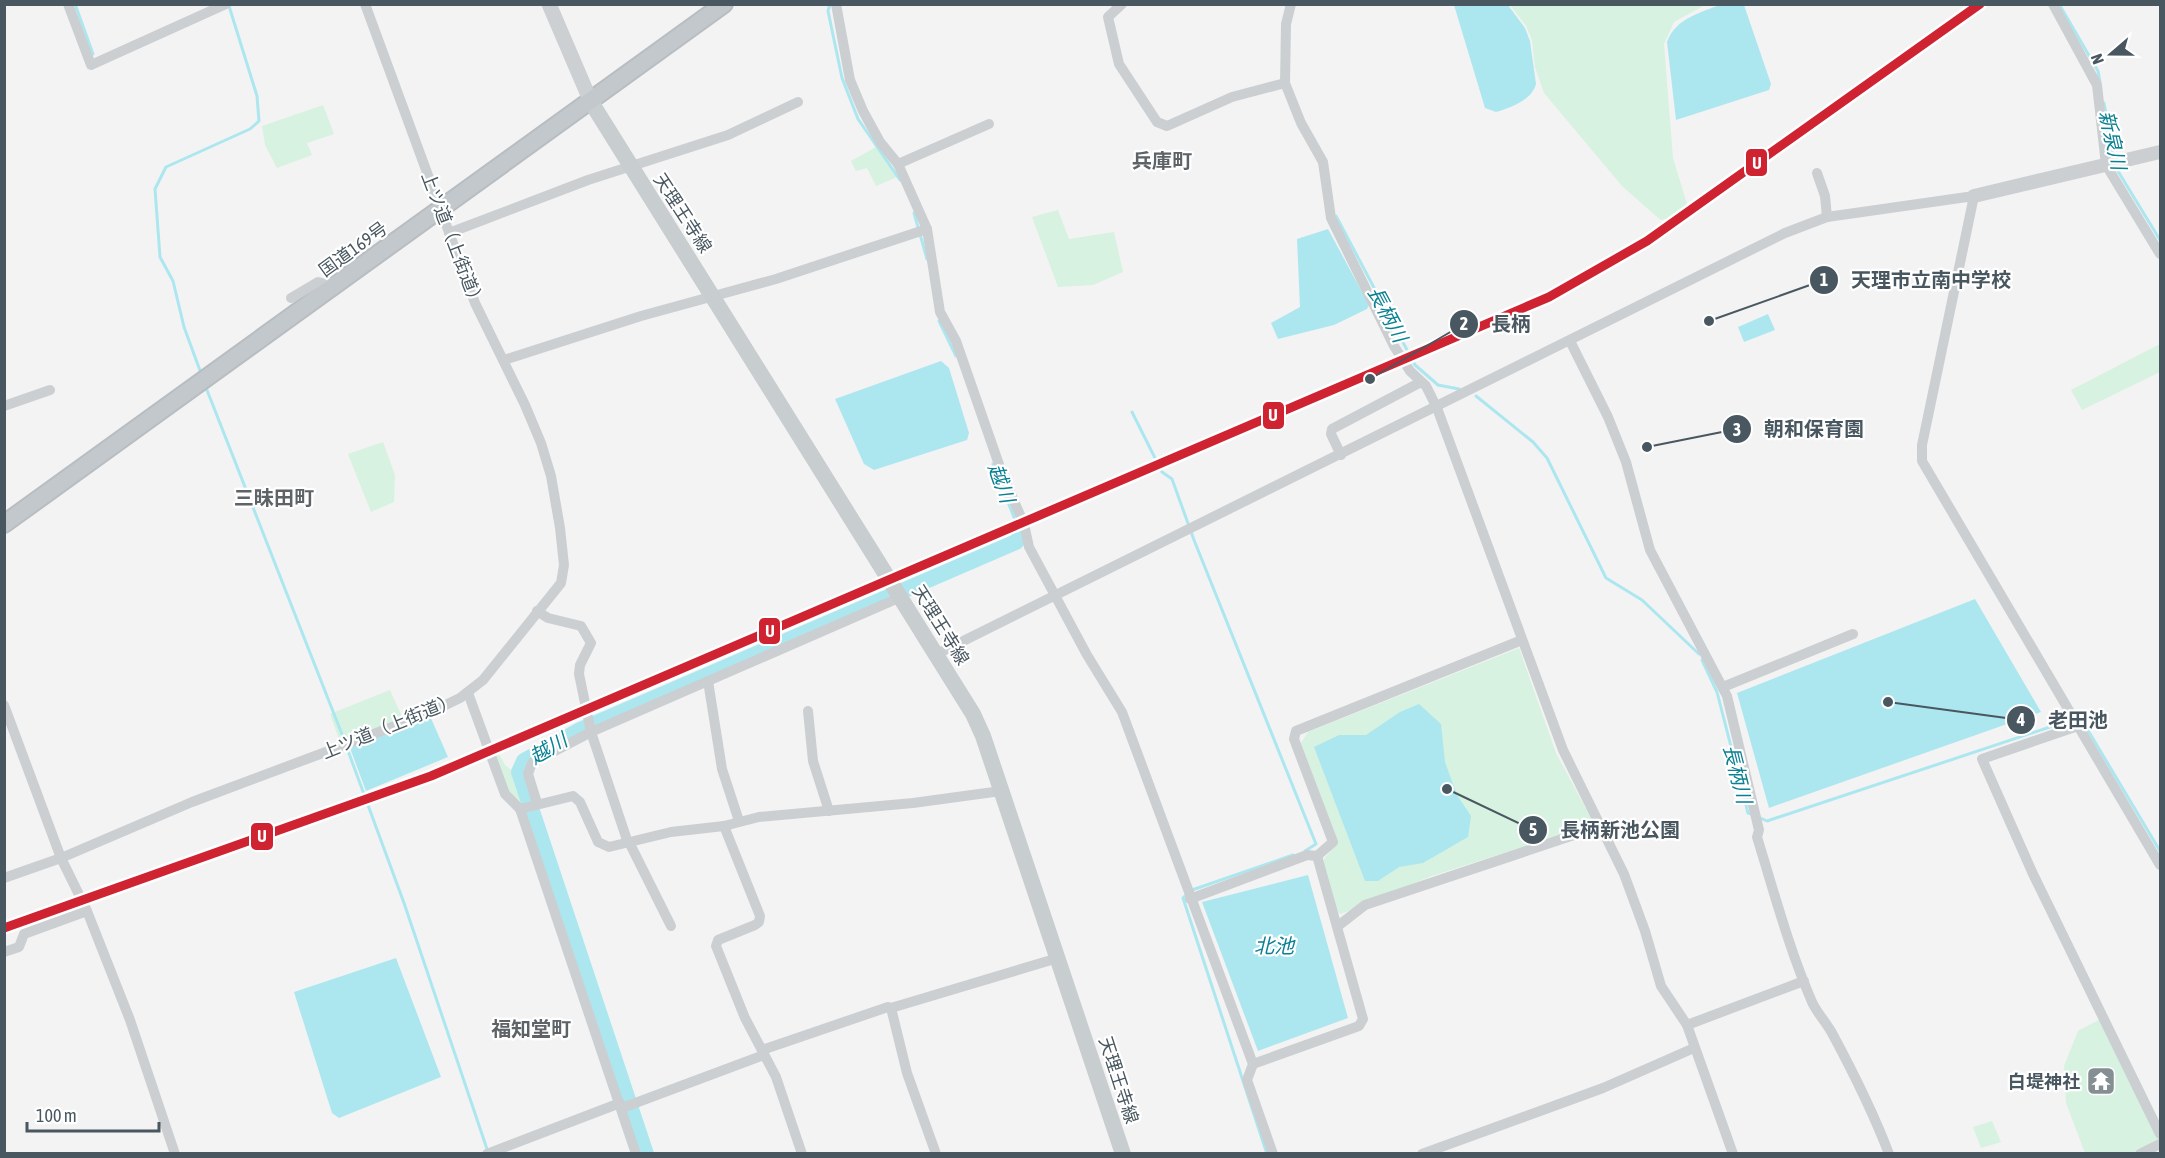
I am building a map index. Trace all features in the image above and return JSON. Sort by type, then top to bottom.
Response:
[{"type":"highway","name":"国道169号","points":[[4,524],[724,4]]},
{"type":"main road","points":[[549,4],[591,102]]},
{"type":"main road","name":"天理王寺線","points":[[591,102],[973,714],[1123,1154]]},
{"type":"street","points":[[68,4],[91,65],[226,4]]},
{"type":"street","name":"上ツ道（上街道）","points":[[4,878],[62,858],[192,802],[427,714],[468,693],[483,680],[561,583],[564,565],[560,528],[551,476],[541,443],[504,360],[475,303],[365,4]]},
{"type":"street","points":[[836,4],[850,80],[874,132],[898,164],[927,229],[940,312],[956,341],[1003,476],[1024,524],[1029,547],[1055,597],[1122,712],[1253,1064],[1247,1080],[1273,1154]]},
{"type":"street","points":[[1122,4],[1108,17],[1119,64],[1157,122],[1162,126],[1167,126],[1232,97],[1285,82]]},
{"type":"street","points":[[1291,4],[1286,24],[1285,82],[1301,123],[1323,162],[1331,218],[1394,346],[1437,408],[1563,750],[1624,874],[1645,931],[1660,986],[1687,1025],[1733,1154]]},
{"type":"street","points":[[2053,4],[2097,85],[2112,163],[2160,254]]},
{"type":"street","points":[[449,233],[630,167],[728,135],[798,102]]},
{"type":"street","points":[[898,164],[989,124]]},
{"type":"street","points":[[937,654],[1437,408],[1495,376],[1785,233],[1827,217],[1974,196],[2160,152]]},
{"type":"street","points":[[1817,173],[1825,196],[1827,217]]},
{"type":"street","points":[[1974,196],[1922,445],[1922,461],[2160,865]]},
{"type":"street","points":[[504,360],[641,316],[713,298],[927,229]]},
{"type":"street","points":[[291,298],[318,282],[326,284],[330,290]]},
{"type":"street","points":[[1570,341],[1608,417],[1626,462],[1650,550],[1723,687],[1740,745],[1759,830],[1757,837],[1813,1005],[1825,1021],[1845,1057],[1889,1154]]},
{"type":"street","points":[[1341,455],[1331,434],[1332,429],[1421,382]]},
{"type":"street","points":[[4,406],[50,390]]},
{"type":"street","points":[[537,803],[528,774],[532,763],[591,732],[898,593]]},
{"type":"street","points":[[537,611],[548,618],[575,623],[587,632],[591,643],[580,665],[579,674],[591,732],[628,842],[670,926]]},
{"type":"street","points":[[1723,687],[1853,634]]},
{"type":"street","points":[[1190,899],[1307,855],[1317,856],[1333,842],[1294,739],[1296,731],[1522,640]]},
{"type":"street","points":[[708,681],[722,769],[739,821]]},
{"type":"street","points":[[468,693],[505,794],[520,809],[636,1154]]},
{"type":"street","points":[[4,705],[62,858],[87,911],[130,1020],[176,1154]]},
{"type":"street","points":[[808,711],[813,761],[830,811]]},
{"type":"street","points":[[2078,726],[1982,759],[2033,874],[2160,1134]]},
{"type":"street","points":[[520,809],[573,796],[580,802],[598,842],[609,847],[671,832],[724,826],[739,821],[786,813],[830,811],[1001,791]]},
{"type":"street","points":[[724,826],[760,916],[759,922],[718,940],[716,946],[745,1018],[776,1077],[802,1154]]},
{"type":"street","points":[[1338,926],[1365,905],[1601,826]]},
{"type":"street","points":[[1253,1064],[1359,1026],[1364,1018],[1317,856]]},
{"type":"street","points":[[4,952],[19,947],[24,934],[87,911]]},
{"type":"street","points":[[487,1154],[888,1006],[891,1008],[1058,958]]},
{"type":"street","points":[[1687,1025],[1804,981]]},
{"type":"street","points":[[891,1008],[907,1073],[936,1154]]},
{"type":"street","points":[[1422,1154],[1602,1088],[1694,1048]]},
{"type":"street","points":[[2140,1154],[2160,1144]]},
{"type":"green space","points":[[1510,5],[1705,5],[1674,22],[1664,44],[1673,158],[1687,204],[1679,212],[1661,220],[1622,186],[1544,93],[1535,67],[1532,40],[1526,26]]},
{"type":"green space","points":[[323,105],[334,134],[307,143],[312,155],[277,168],[265,145],[262,126]]},
{"type":"green space","points":[[876,147],[897,177],[876,186],[867,168],[856,171],[851,161]]},
{"type":"green space","points":[[1058,210],[1069,239],[1114,232],[1123,272],[1093,285],[1058,287],[1032,217]]},
{"type":"green space","points":[[2160,344],[2160,372],[2082,410],[2071,390]]},
{"type":"green space","points":[[383,442],[395,475],[394,502],[371,512],[348,454]]},
{"type":"green space","points":[[1519,648],[1556,753],[1594,824],[1429,877],[1341,914],[1337,912],[1323,860],[1338,842],[1301,743],[1308,732]]},
{"type":"green space","points":[[390,690],[403,719],[340,742],[330,714]]},
{"type":"green space","points":[[498,752],[505,765],[520,777],[528,805],[510,801],[490,753]]},
{"type":"green space","points":[[2104,1017],[2160,1134],[2160,1144],[2139,1153],[2085,1153],[2066,1103],[2064,1066],[2078,1031]]},
{"type":"green space","points":[[1992,1121],[2001,1142],[1981,1148],[1973,1127]]},
{"type":"water","points":[[1722,4],[1744,5],[1771,84],[1769,90],[1676,120],[1667,42],[1676,27],[1690,17]]},
{"type":"water","points":[[1454,5],[1508,5],[1525,28],[1530,41],[1536,84],[1534,90],[1525,99],[1514,106],[1496,112],[1485,108]]},
{"type":"water","points":[[1328,229],[1369,305],[1367,309],[1334,325],[1278,339],[1271,323],[1300,307],[1297,239]]},
{"type":"water","points":[[1768,314],[1775,330],[1744,342],[1738,327]]},
{"type":"water","points":[[941,361],[949,368],[969,433],[967,440],[874,470],[864,464],[835,399]]},
{"type":"water","points":[[1975,599],[2041,712],[1769,808],[1737,693]]},
{"type":"water","points":[[1419,704],[1441,724],[1445,762],[1457,795],[1471,816],[1468,837],[1423,863],[1399,867],[1378,881],[1365,881],[1314,747],[1339,735],[1366,735],[1400,712]]},
{"type":"water","points":[[430,716],[448,757],[366,791],[350,748]]},
{"type":"water","name":"北池","points":[[1308,875],[1348,1018],[1258,1051],[1202,902]]},
{"type":"water","points":[[396,958],[441,1077],[339,1118],[332,1113],[294,992]]},
{"type":"waterway","points":[[75,4],[93,54]]},
{"type":"waterway","name":"越川","points":[[830,4],[828,11],[842,78],[858,119],[900,180]]},
{"type":"waterway","name":"新泉川","points":[[2059,4],[2098,71],[2100,82]]},
{"type":"waterway","points":[[202,376],[184,327],[173,281],[160,257],[155,189],[166,167],[250,129],[259,121],[257,96],[229,6]]},
{"type":"waterway","name":"新泉川","points":[[2104,103],[2114,159]]},
{"type":"waterway","name":"新泉川","points":[[2116,168],[2160,240]]},
{"type":"waterway","name":"越川","points":[[914,213],[927,259]]},
{"type":"waterway","name":"長柄川","points":[[1336,216],[1415,365],[1438,385],[1459,389]]},
{"type":"waterway","name":"越川","points":[[939,321],[956,356]]},
{"type":"waterway","points":[[205,385],[345,742]]},
{"type":"waterway","name":"長柄川","points":[[1476,396],[1533,442],[1547,458],[1606,578],[1642,600],[1699,654]]},
{"type":"waterway","points":[[1132,412],[1162,472],[1172,479],[1194,540],[1316,844],[1305,851]]},
{"type":"waterway","name":"越川","points":[[993,464],[1021,535]]},
{"type":"waterway","name":"越川","points":[[646,1154],[519,772],[524,761],[580,730],[1016,542],[1021,535]]},
{"type":"waterway","name":"長柄川","points":[[1702,660],[1717,692],[1748,813],[1752,814]]},
{"type":"waterway","name":"長柄川","points":[[2077,718],[2080,717],[2160,851]]},
{"type":"waterway","name":"長柄川","points":[[1758,817],[1767,821],[2071,720]]},
{"type":"waterway","points":[[347,748],[404,903],[488,1152]]},
{"type":"waterway","points":[[1192,890],[1293,855]]},
{"type":"waterway","points":[[1187,894],[1183,898],[1267,1154]]},
{"type":"transit line","name":"U","points":[[4,928],[431,776],[1549,297],[1647,241],[1980,4]]},
{"type":"place","name":"天理市立南中学校","points":[[1709,321]]},
{"type":"place","name":"長柄","points":[[1370,379]]},
{"type":"place","name":"朝和保育園","points":[[1647,447]]},
{"type":"place","name":"老田池","points":[[1888,702]]},
{"type":"place","name":"長柄新池公園","points":[[1447,789]]},
{"type":"place","name":"白堤神社","points":[[2101,1081]]},
{"type":"district","name":"兵庫町","points":[[1162,160]]},
{"type":"district","name":"三昧田町","points":[[274,497]]},
{"type":"district","name":"福知堂町","points":[[531,1028]]}]
